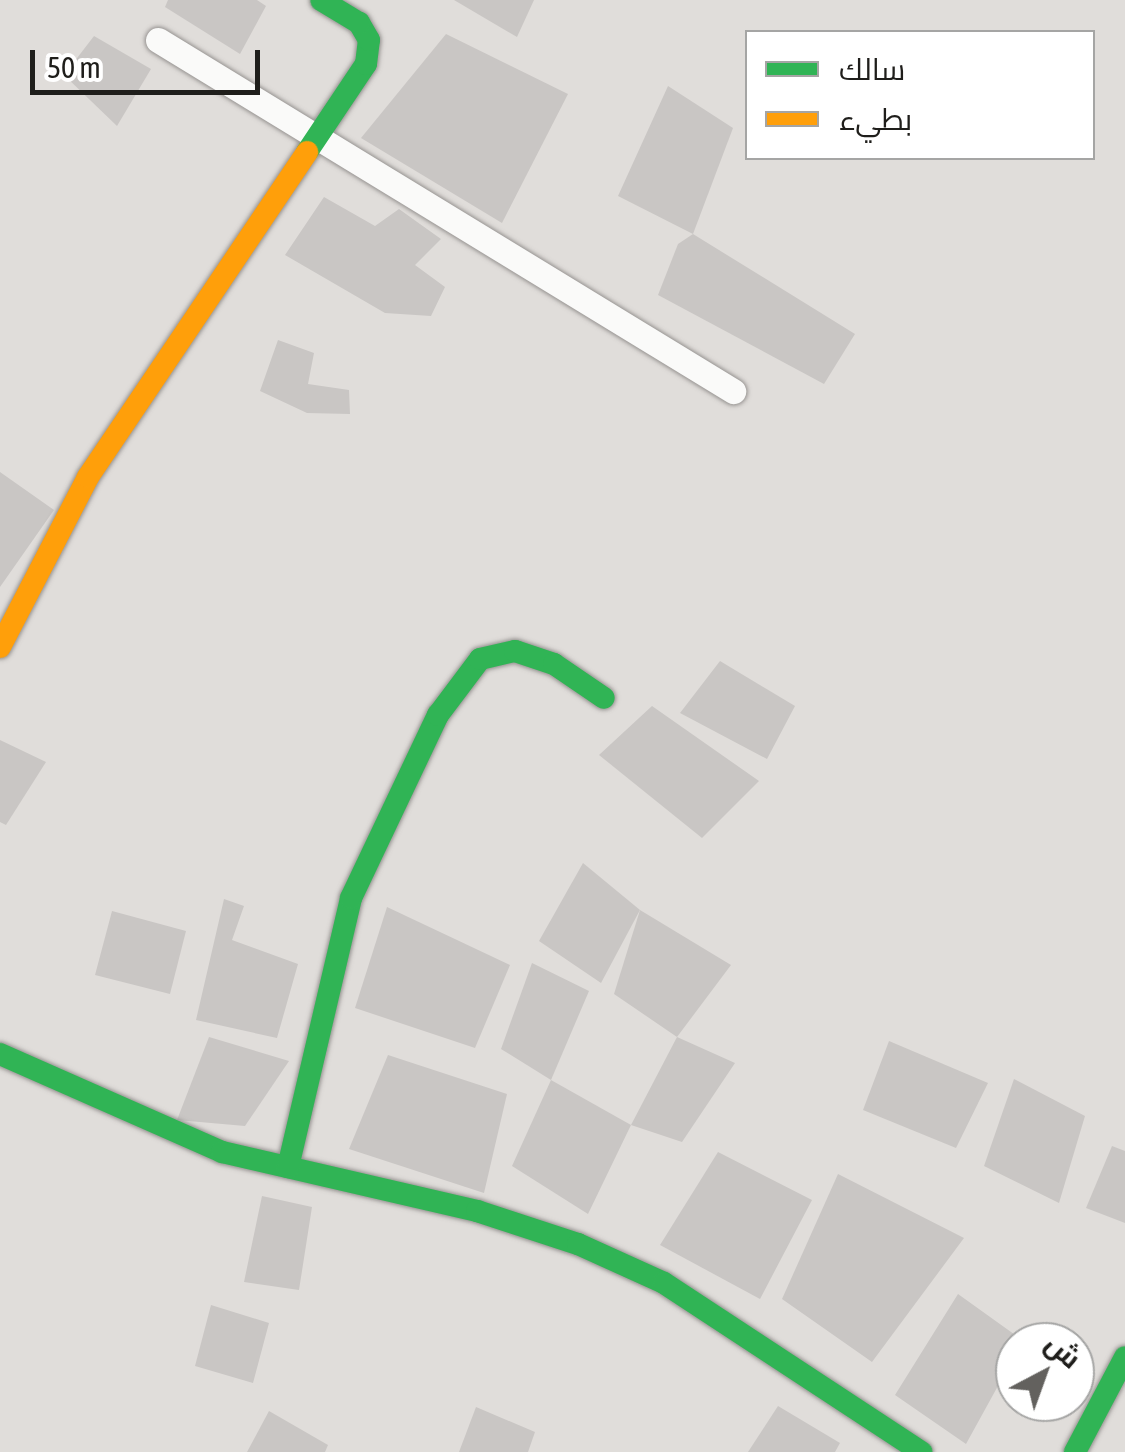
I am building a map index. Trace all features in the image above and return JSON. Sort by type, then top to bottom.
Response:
[{"type":"street","points":[[0,647],[88,477],[366,64],[370,40],[359,23],[321,0]]},
{"type":"street","points":[[158,40],[733,391]]},
{"type":"street","points":[[288,1167],[350,898],[438,714],[480,659],[514,651],[554,664],[604,698]]},
{"type":"street","points":[[0,1054],[169,1132],[288,1167],[477,1211],[578,1244],[664,1283],[921,1452]]},
{"type":"street","points":[[1075,1452],[1125,1357]]},
{"type":"building","points":[[168,0],[257,0],[266,6],[240,54],[165,7]]},
{"type":"building","points":[[454,0],[534,0],[517,37]]},
{"type":"building","points":[[446,34],[568,94],[502,223],[361,138]]},
{"type":"building","points":[[94,36],[151,69],[117,126],[64,75]]},
{"type":"building","points":[[668,86],[733,128],[693,234],[618,196]]},
{"type":"building","points":[[324,197],[375,226],[399,209],[441,239],[415,265],[445,287],[431,316],[385,313],[285,255]]},
{"type":"building","points":[[693,234],[855,334],[824,384],[658,295],[678,244]]},
{"type":"building","points":[[278,340],[314,353],[308,384],[349,390],[350,414],[307,413],[260,391]]},
{"type":"building","points":[[0,472],[54,510],[0,587]]},
{"type":"building","points":[[720,661],[795,706],[767,759],[680,713]]},
{"type":"building","points":[[652,706],[759,781],[702,838],[599,755]]},
{"type":"building","points":[[0,740],[46,762],[6,825],[0,822]]},
{"type":"building","points":[[583,863],[640,910],[601,983],[539,941]]},
{"type":"building","points":[[224,899],[244,906],[232,940],[298,964],[277,1038],[196,1020]]},
{"type":"building","points":[[387,907],[510,965],[475,1048],[355,1008]]},
{"type":"building","points":[[640,910],[731,965],[677,1037],[614,994]]},
{"type":"building","points":[[112,911],[186,931],[170,994],[95,975]]},
{"type":"building","points":[[532,963],[589,991],[551,1080],[501,1049]]},
{"type":"building","points":[[209,1037],[289,1061],[245,1126],[177,1120]]},
{"type":"building","points":[[677,1037],[735,1063],[682,1142],[631,1125]]},
{"type":"building","points":[[889,1041],[988,1083],[956,1148],[863,1110]]},
{"type":"building","points":[[388,1055],[507,1094],[484,1193],[349,1149]]},
{"type":"building","points":[[1014,1079],[1085,1116],[1059,1203],[984,1166]]},
{"type":"building","points":[[551,1080],[631,1125],[588,1214],[512,1166]]},
{"type":"building","points":[[1112,1146],[1125,1151],[1125,1223],[1086,1208]]},
{"type":"building","points":[[718,1152],[812,1200],[760,1299],[660,1245]]},
{"type":"building","points":[[838,1174],[964,1238],[872,1362],[782,1299]]},
{"type":"building","points":[[262,1196],[312,1207],[299,1290],[244,1282]]},
{"type":"building","points":[[958,1294],[997,1322],[995,1391],[966,1444],[895,1395]]},
{"type":"building","points":[[211,1305],[269,1323],[253,1383],[195,1366]]},
{"type":"building","points":[[778,1406],[840,1443],[835,1452],[748,1452]]},
{"type":"building","points":[[476,1407],[535,1432],[528,1452],[459,1452]]},
{"type":"building","points":[[269,1411],[328,1445],[325,1452],[247,1452]]},
{"type":"traffic: fast","points":[[307,152],[366,64],[369,40],[359,23],[321,0]]},
{"type":"traffic: fast","points":[[288,1167],[351,898],[438,715],[480,659],[515,651],[554,664],[604,698]]},
{"type":"traffic: fast","points":[[0,1054],[222,1152],[477,1211],[578,1244],[664,1283],[921,1452]]},
{"type":"traffic: fast","points":[[1075,1452],[1125,1357]]},
{"type":"traffic: slow","points":[[0,647],[88,477],[307,152]]}]
